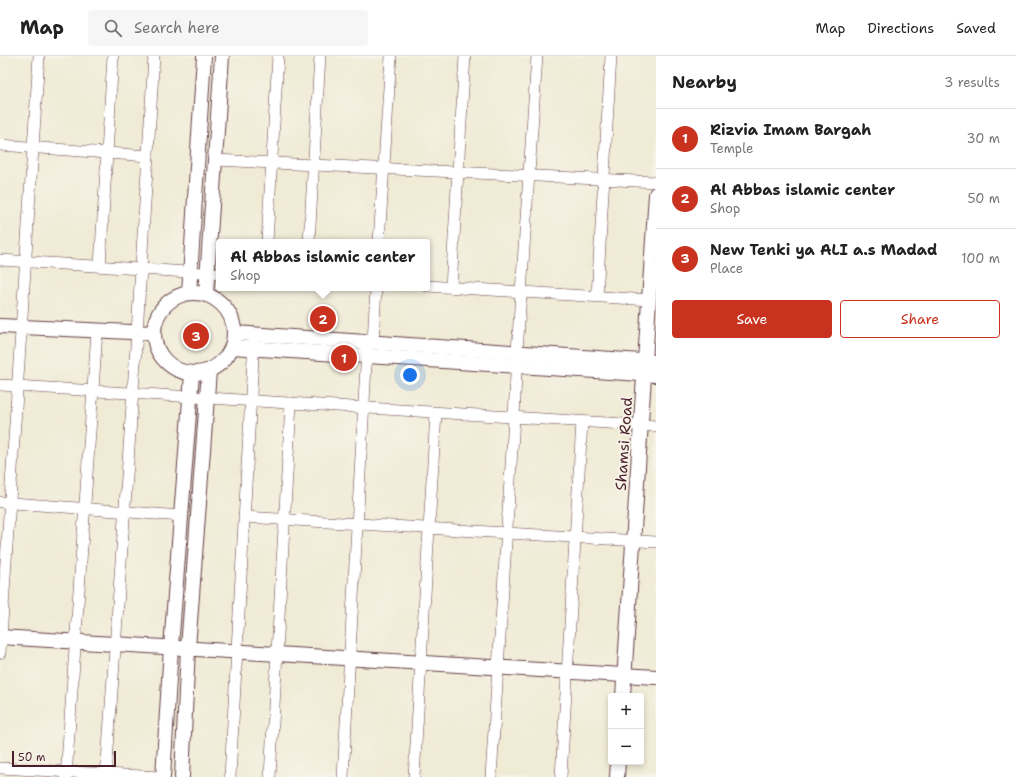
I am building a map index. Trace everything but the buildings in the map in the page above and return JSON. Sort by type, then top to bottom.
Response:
[{"type":"street","points":[[0,653],[5,502],[18,386],[39,56]]},
{"type":"street","points":[[100,266],[113,56]]},
{"type":"street","points":[[106,776],[137,333],[154,56]]},
{"type":"street","points":[[189,293],[204,56]]},
{"type":"street","points":[[206,295],[213,273],[215,160],[222,56]]},
{"type":"street","points":[[267,239],[278,56]]},
{"type":"street","points":[[309,239],[320,56]]},
{"type":"street","points":[[379,239],[391,56]]},
{"type":"street","points":[[451,287],[465,56]]},
{"type":"street","points":[[491,777],[537,56]]},
{"type":"street","points":[[596,296],[611,56]]},
{"type":"street","points":[[0,145],[148,156]]},
{"type":"street","points":[[215,160],[656,182]]},
{"type":"street","name":"Shamsi Road","points":[[623,693],[642,425],[651,368],[650,300],[656,194]]},
{"type":"street","points":[[0,260],[213,273]]},
{"type":"street","points":[[430,286],[650,300]]},
{"type":"street","points":[[343,777],[363,408],[376,291]]},
{"type":"street","points":[[199,292],[214,298],[224,306],[232,317],[235,333],[234,343],[229,355],[221,365],[209,371],[192,374],[182,372],[170,366],[160,355],[153,333],[158,315],[166,304],[177,297],[189,293],[199,292]]},
{"type":"street","points":[[0,326],[153,333]]},
{"type":"street","points":[[66,774],[97,331]]},
{"type":"street","points":[[235,333],[369,347],[651,368]]},
{"type":"street","points":[[230,777],[254,334]]},
{"type":"street","points":[[232,347],[369,347]]},
{"type":"street","points":[[182,777],[188,648],[209,371]]},
{"type":"street","points":[[164,777],[171,647],[192,374]]},
{"type":"street","points":[[0,385],[656,426]]},
{"type":"street","points":[[270,777],[292,403]]},
{"type":"street","points":[[414,777],[436,413]]},
{"type":"street","points":[[561,777],[582,422]]},
{"type":"street","points":[[5,502],[181,516]]},
{"type":"street","points":[[244,517],[656,542]]},
{"type":"street","points":[[1,637],[656,677]]},
{"type":"street","points":[[617,777],[618,765]]},
{"type":"street","points":[[0,768],[66,774],[160,777]]},
{"type":"place","name":"Al Abbas islamic center","points":[[323,319]]},
{"type":"place","name":"New Tenki ya ALI a.s Madad","points":[[196,336]]},
{"type":"place","name":"Rizvia Imam Bargah","points":[[344,358]]}]
